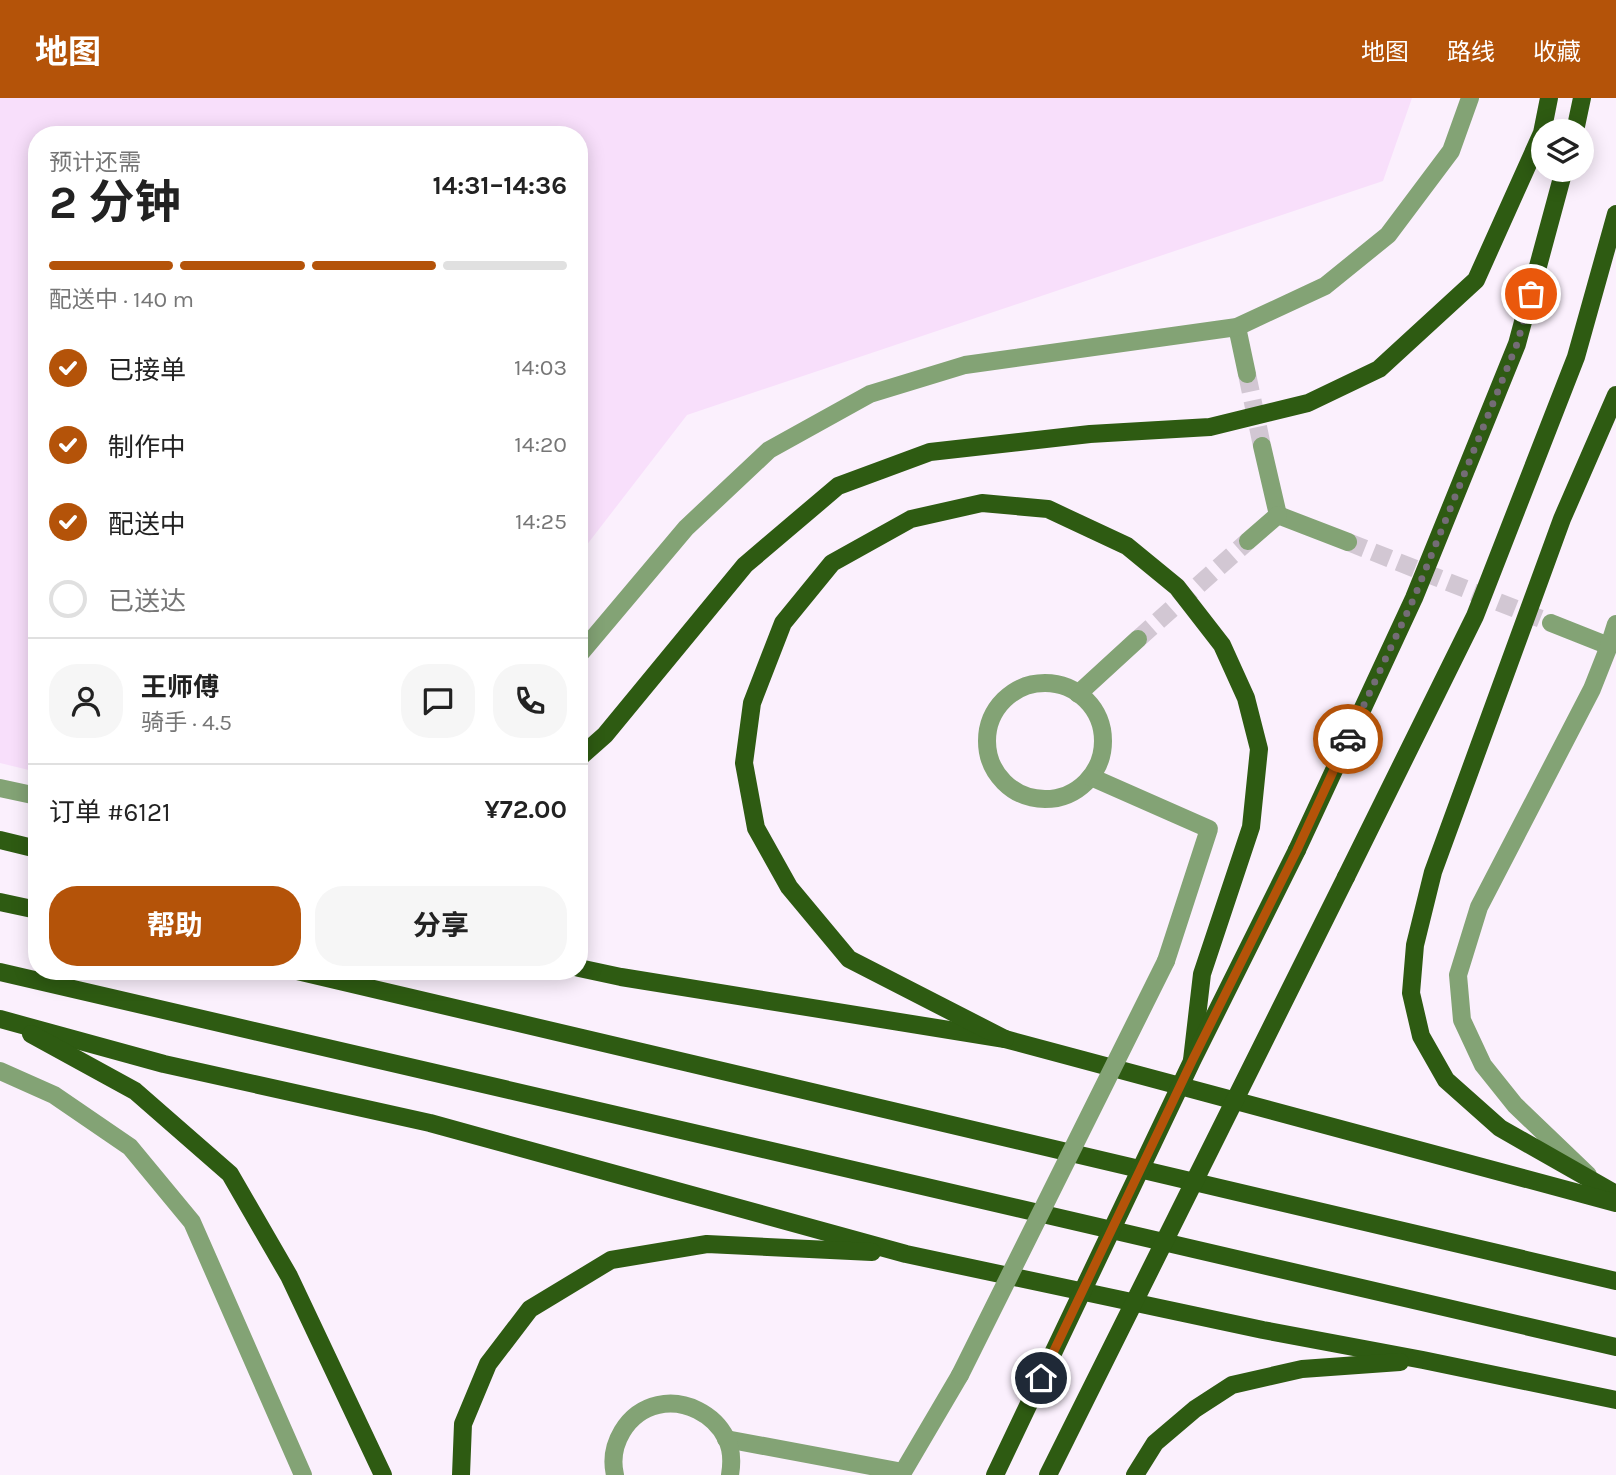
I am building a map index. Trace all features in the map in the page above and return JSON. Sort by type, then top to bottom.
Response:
[{"type":"main road","points":[[588,750],[605,735],[745,565],[838,486],[930,453],[1090,434],[1210,427],[1308,403],[1379,369],[1476,280],[1542,133],[1549,98]]},
{"type":"main road","points":[[1578,119],[1583,98]]},
{"type":"main road","points":[[995,1475],[1192,1061],[1297,850],[1414,598],[1517,344],[1561,182]]},
{"type":"main road","points":[[1048,1475],[1475,615],[1576,356],[1616,214]]},
{"type":"main road","points":[[1616,396],[1562,519],[1433,872],[1415,945],[1411,993],[1421,1036],[1446,1080],[1500,1128],[1616,1194]]},
{"type":"main road","points":[[1005,1039],[849,959],[789,887],[756,828],[744,763],[752,703],[783,623],[832,563],[911,519],[982,503],[1048,509],[1127,545],[1177,587],[1222,645],[1246,698],[1259,749],[1251,827],[1202,974],[1192,1061]]},
{"type":"main road","points":[[0,840],[28,847]]},
{"type":"main road","points":[[0,901],[28,908]]},
{"type":"main road","points":[[588,970],[1005,1039],[1616,1203]]},
{"type":"main road","points":[[0,972],[28,978]]},
{"type":"main road","points":[[34,980],[1616,1347]]},
{"type":"main road","points":[[335,980],[1616,1281]]},
{"type":"main road","points":[[3,1020],[164,1064],[430,1123],[905,1254],[1263,1330],[1616,1400]]},
{"type":"main road","points":[[3,1020],[135,1091],[230,1174],[289,1276],[383,1475]]},
{"type":"main road","points":[[461,1475],[463,1424],[488,1364],[530,1309],[611,1260],[706,1244],[905,1254]]},
{"type":"main road","points":[[1135,1475],[1155,1443],[1195,1409],[1232,1385],[1302,1370],[1423,1360]]},
{"type":"street","points":[[588,644],[686,528],[769,450],[870,394],[965,365],[1237,327],[1325,286],[1388,235],[1451,151],[1470,98]]},
{"type":"street","points":[[1237,327],[1247,374]]},
{"type":"street","points":[[1262,446],[1278,515]]},
{"type":"street","points":[[1248,541],[1278,515]]},
{"type":"street","points":[[1278,515],[1348,542]]},
{"type":"street","points":[[1550,623],[1609,646]]},
{"type":"street","points":[[1596,1182],[1515,1105],[1483,1065],[1462,1020],[1458,975],[1479,907],[1592,689],[1616,624]]},
{"type":"street","points":[[1078,694],[1138,639]]},
{"type":"street","points":[[1042,683],[1061,685],[1078,694],[1092,707],[1101,724],[1104,742],[1100,761],[1091,778],[1076,790],[1058,797],[1039,799],[1020,794],[1005,783],[993,767],[987,749],[988,730],[995,712],[1007,697],[1023,687],[1042,683]]},
{"type":"street","points":[[726,1438],[903,1472],[960,1375],[1166,961],[1209,829],[1091,778]]},
{"type":"street","points":[[0,788],[28,794]]},
{"type":"street","points":[[0,1071],[54,1095],[130,1147],[192,1222],[303,1475]]},
{"type":"street","points":[[615,1475],[615,1446],[624,1428],[639,1414],[658,1405],[678,1404],[698,1409],[715,1422],[726,1438],[731,1456],[730,1475]]},
{"type":"shaded area","points":[[0,98],[1412,98],[1383,181],[687,415],[588,543],[588,126],[28,126],[28,770],[0,763]]},
{"type":"tunnel","points":[[1247,374],[1262,446]]},
{"type":"tunnel","points":[[1138,639],[1248,541]]},
{"type":"tunnel","points":[[1348,542],[1551,623]]},
{"type":"way so far","points":[[1348,739],[1414,598],[1517,344],[1531,294]]},
{"type":"route","points":[[1041,1378],[1348,739]]}]
